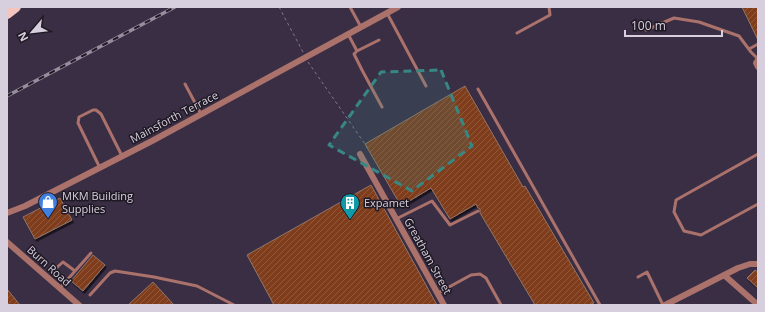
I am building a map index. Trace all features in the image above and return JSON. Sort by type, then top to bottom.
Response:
[{"type":"main road","points":[[7,14],[16,7]]},
{"type":"street","name":"Mainsforth Terrace","points":[[7,213],[25,206],[100,168],[398,7]]},
{"type":"street","points":[[758,60],[756,64],[758,67]]},
{"type":"street","name":"Greatham Street","points":[[360,154],[444,305]]},
{"type":"street","name":"Burn Road","points":[[7,242],[79,305]]},
{"type":"street","points":[[664,305],[724,275],[750,264],[758,264]]},
{"type":"street","points":[[724,275],[758,305]]},
{"type":"lane","points":[[350,7],[361,27]]},
{"type":"lane","points":[[517,33],[550,15],[549,7]]},
{"type":"lane","points":[[388,13],[426,86]]},
{"type":"lane","points":[[646,30],[674,18],[699,22],[739,36],[758,60]]},
{"type":"lane","points":[[348,34],[357,51]]},
{"type":"lane","points":[[379,40],[354,54],[382,107]]},
{"type":"lane","points":[[749,49],[758,44]]},
{"type":"lane","points":[[185,84],[201,114]]},
{"type":"lane","points":[[478,89],[600,305]]},
{"type":"lane","points":[[100,168],[78,123],[79,117],[96,110],[100,114],[122,156]]},
{"type":"lane","points":[[758,154],[679,197],[676,200],[674,212],[684,231],[701,235],[758,204]]},
{"type":"lane","points":[[396,219],[432,200],[450,225],[478,211]]},
{"type":"lane","points":[[60,288],[91,253]]},
{"type":"lane","points":[[54,270],[63,262],[75,271]]},
{"type":"lane","points":[[90,295],[110,273],[115,271],[197,286],[234,305]]},
{"type":"lane","points":[[638,277],[647,272],[664,305]]},
{"type":"lane","points":[[437,293],[471,275],[480,274],[486,278],[501,305]]},
{"type":"path","points":[[279,7],[305,58],[366,148],[360,154]]},
{"type":"highlighted area","points":[[441,70],[472,146],[412,191],[329,145],[381,72]]},
{"type":"building","points":[[742,7],[758,7],[758,40]]},
{"type":"building","points":[[465,86],[523,187],[525,186],[594,303],[590,305],[535,305],[476,204],[450,219],[431,188],[401,206],[365,144]]},
{"type":"building","name":"Expamet","points":[[371,185],[437,305],[274,305],[247,255]]},
{"type":"building","name":"MKM Building Supplies","points":[[60,198],[72,220],[35,239],[23,217]]},
{"type":"building","points":[[93,255],[105,265],[83,291],[71,281]]},
{"type":"building","points":[[755,270],[758,272],[758,288],[747,278]]},
{"type":"building","points":[[153,282],[174,305],[128,305]]},
{"type":"building","points":[[7,289],[20,305],[7,305]]},
{"type":"railway","points":[[7,96],[175,7]]},
{"type":"place","name":"MKM Building Supplies","points":[[48,219]]},
{"type":"place","name":"Expamet","points":[[350,220]]}]
